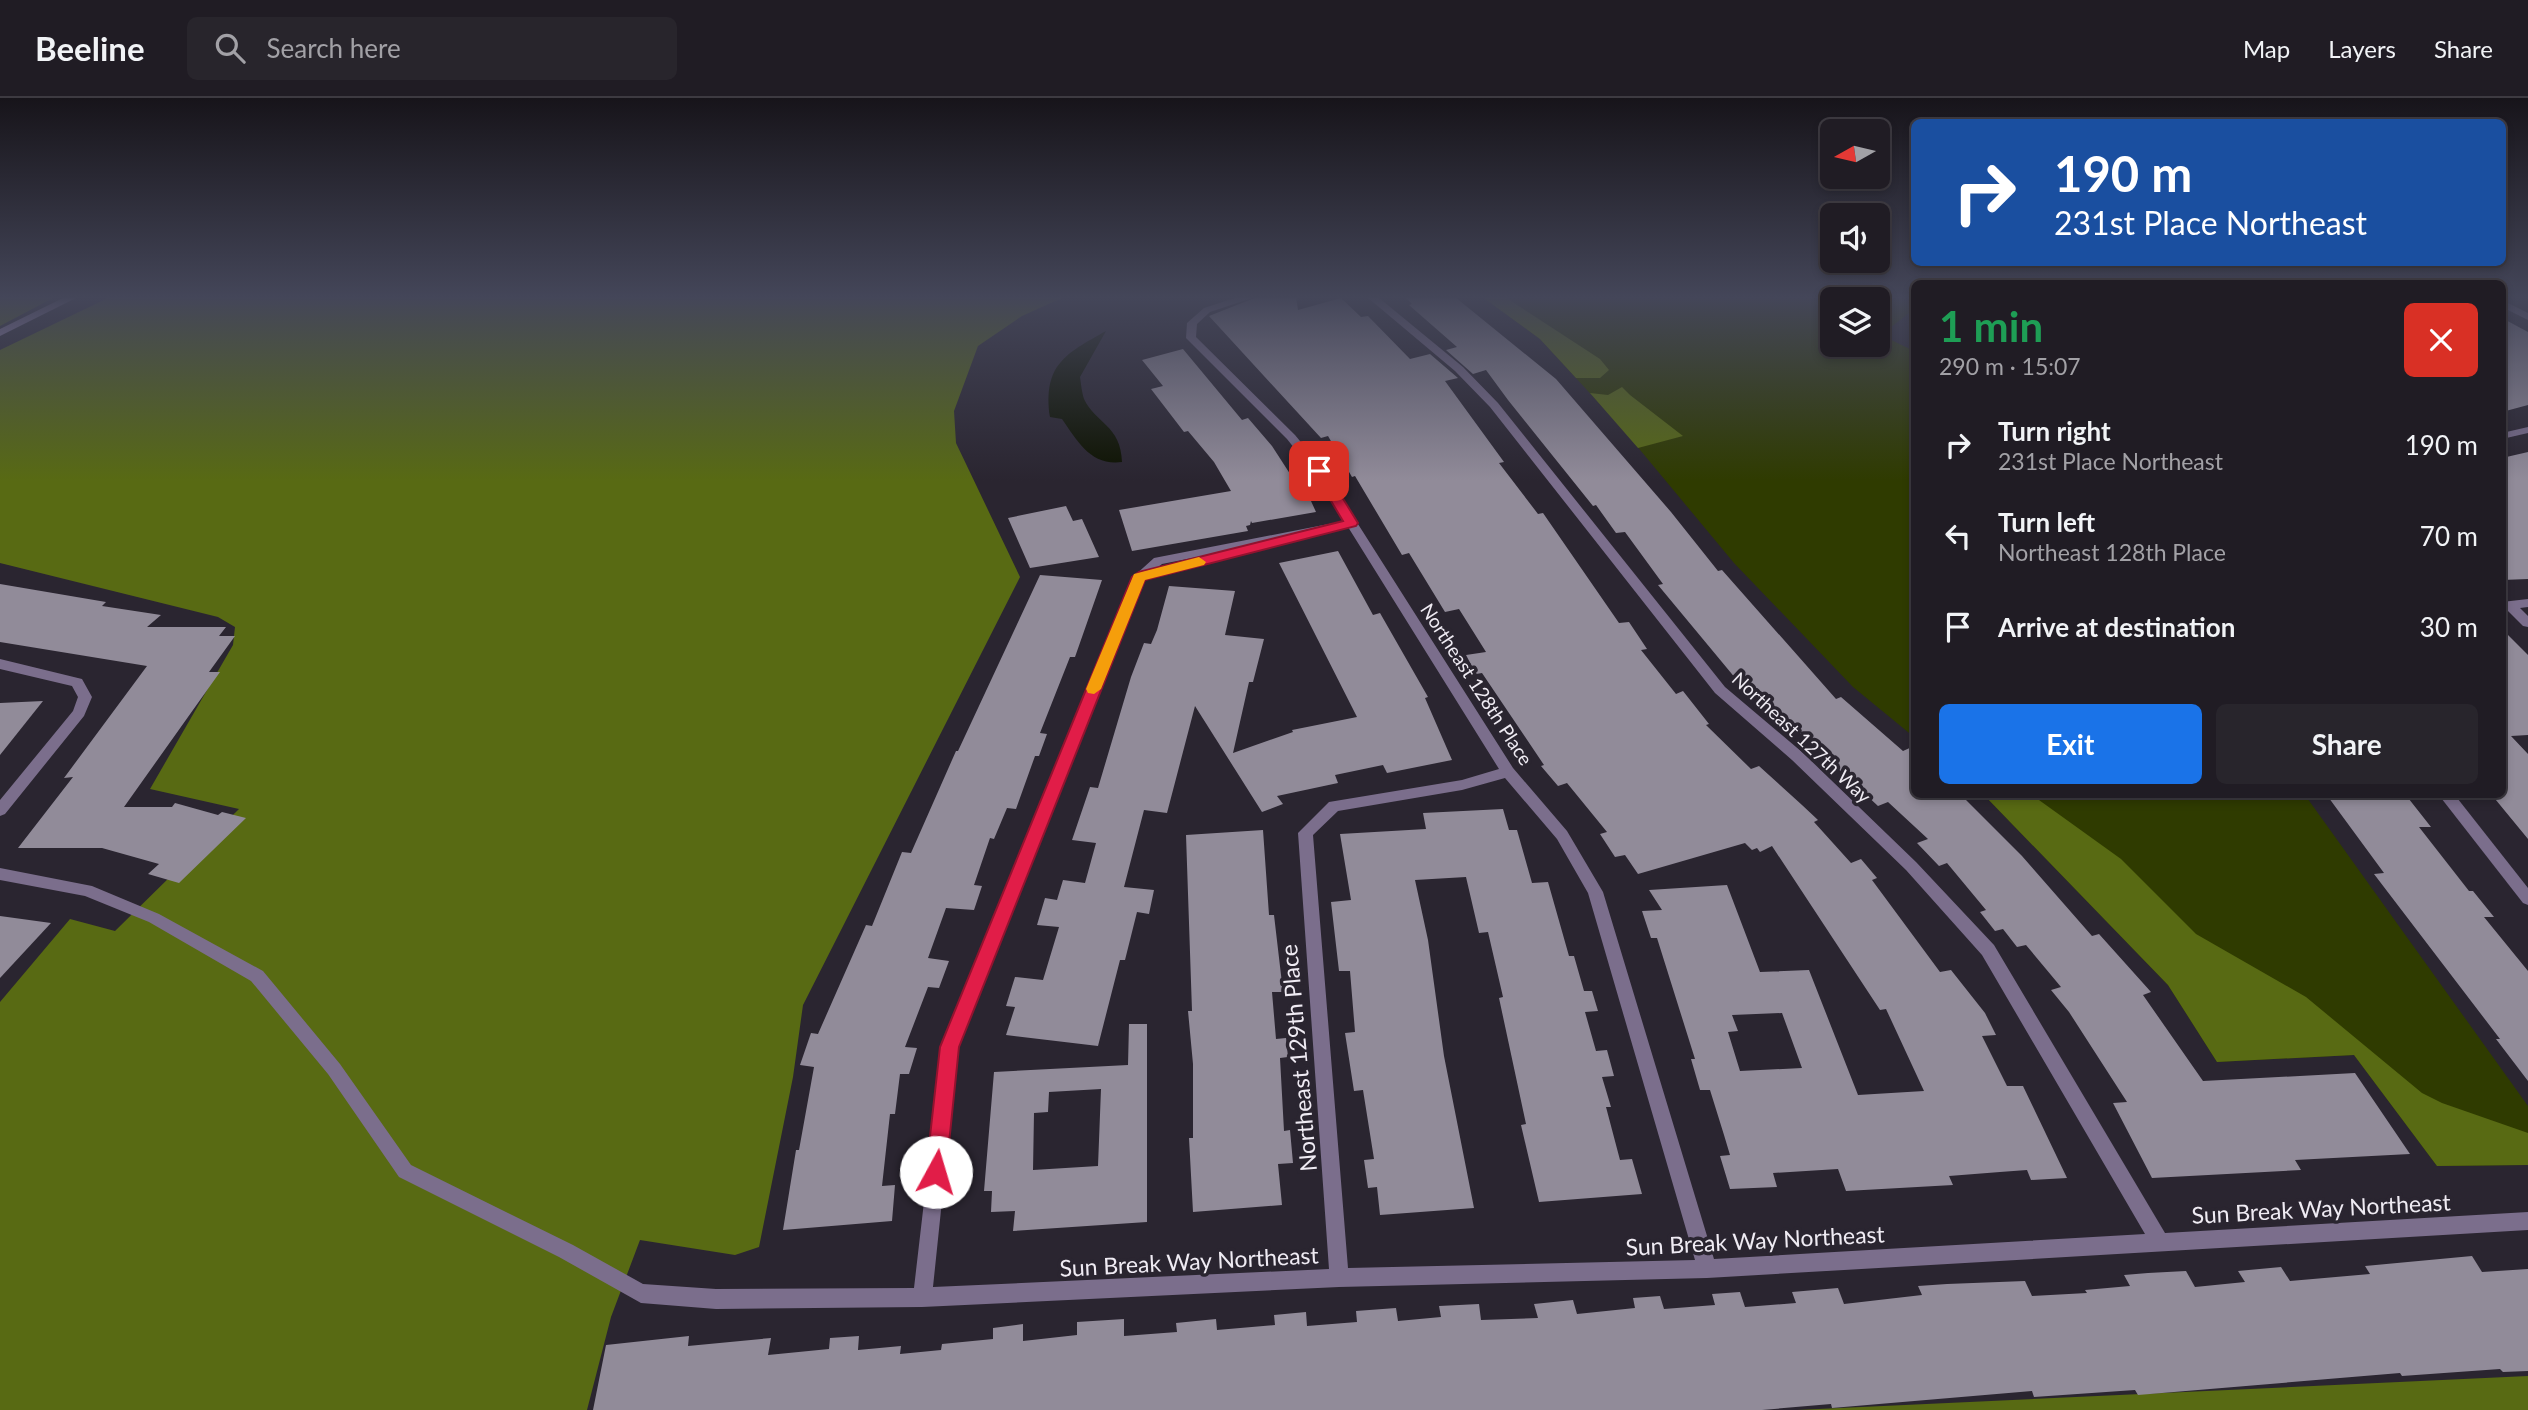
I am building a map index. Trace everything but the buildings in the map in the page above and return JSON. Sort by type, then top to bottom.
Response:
[{"type":"street","name":"Northeast 128th Place","points":[[1211,358],[1291,437],[1319,471],[1508,772],[1562,835],[1595,892],[1707,1269]]},
{"type":"street","name":"Northeast 127th Way","points":[[1446,358],[1494,405],[1720,690],[1797,756],[1902,857],[1988,950],[2159,1241]]},
{"type":"street","points":[[2506,435],[2528,430]]},
{"type":"street","points":[[922,1297],[950,1047],[1139,577],[1158,561],[1351,523]]},
{"type":"street","points":[[2506,606],[2528,603]]},
{"type":"street","points":[[2506,606],[2528,623]]},
{"type":"street","points":[[0,664],[77,682],[85,696],[79,713],[0,810]]},
{"type":"street","name":"Northeast 129th Place","points":[[1339,1278],[1305,833],[1334,806],[1462,785],[1508,772]]},
{"type":"street","points":[[2448,798],[2528,899]]},
{"type":"street","name":"Sun Break Way Northeast","points":[[0,874],[87,890],[154,918],[257,976],[334,1069],[405,1171],[566,1251],[641,1293],[716,1299],[922,1297],[1339,1278],[1707,1269],[2528,1221]]},
{"type":"green space","points":[[0,358],[973,358],[954,411],[956,443],[1020,577],[803,1005],[793,1077],[759,1247],[735,1255],[640,1240],[611,1317],[587,1410],[0,1410],[0,1002],[70,919],[115,931],[239,809],[150,789],[233,645],[235,627],[218,617],[0,563]]},
{"type":"green space","points":[[1558,358],[1911,358],[1911,735],[1853,687],[1734,563],[1621,427]]},
{"type":"green space","points":[[1558,358],[1599,358],[1609,370],[1600,378],[1576,378]]},
{"type":"green space","points":[[1622,387],[1683,436],[1638,448],[1590,393],[1608,395]]},
{"type":"green space","points":[[1987,798],[2307,798],[2528,1106],[2528,1165],[2437,1166],[2354,1055],[2217,1062],[2168,985]]},
{"type":"green space","points":[[1987,798],[2036,798],[2121,859],[2196,934],[2306,997],[2422,1093],[2442,1103],[2528,1133],[2528,1165],[2437,1166],[2354,1055],[2217,1062],[2168,985]]},
{"type":"green space","points":[[2528,1376],[2528,1410],[1797,1410]]},
{"type":"shaded area","points":[[1065,358],[1091,358],[1080,377],[1084,399],[1117,440],[1122,462],[1102,460],[1086,451],[1062,419],[1050,417],[1050,385]]},
{"type":"slow traffic","points":[[1094,689],[1139,577],[1199,562]]},
{"type":"route","points":[[936,1172],[950,1047],[1139,577],[1351,523],[1319,471]]}]
